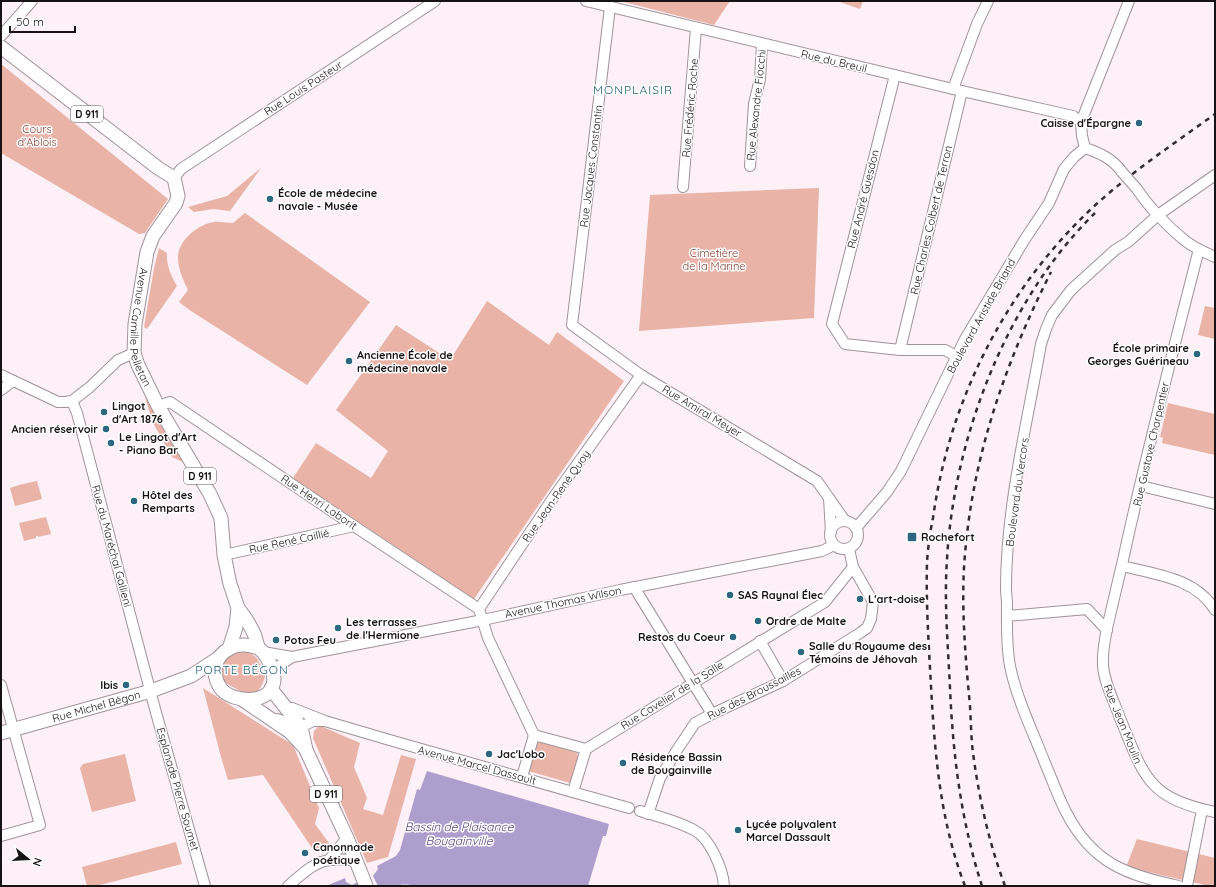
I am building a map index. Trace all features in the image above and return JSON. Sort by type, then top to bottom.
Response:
[{"type":"main road","name":"D 911","points":[[1,47],[158,168],[174,178]]},
{"type":"main road","name":"Avenue Camille Pelletan","points":[[174,178],[178,196],[176,203],[153,236],[147,252],[135,324],[134,353],[138,365],[158,406],[210,494],[221,518],[224,555],[230,584],[238,608],[247,619],[261,650]]},
{"type":"main road","name":"Avenue Camille Pelletan","points":[[229,649],[236,627],[238,608]]},
{"type":"main road","points":[[245,645],[261,650],[271,666],[274,681],[271,689],[261,697],[243,700],[225,692],[215,676],[217,659],[221,654],[229,649],[245,645]]},
{"type":"main road","name":"Rue Michel Bégon","points":[[7,731],[151,691],[190,676],[217,659]]},
{"type":"main road","points":[[190,676],[218,683]]},
{"type":"main road","name":"D 911","points":[[271,689],[301,727],[306,750],[347,838],[366,886]]},
{"type":"main road","name":"D 911","points":[[243,700],[290,732],[306,750]]},
{"type":"street","points":[[1,36],[32,1]]},
{"type":"street","name":"Rue Louis Pasteur","points":[[174,178],[181,169],[435,1]]},
{"type":"street","name":"Rue du Breuil","points":[[586,1],[762,44],[1073,116],[1081,122]]},
{"type":"street","name":"Rue Charles Colbert de Terron","points":[[900,350],[958,90],[977,24],[988,1]]},
{"type":"street","points":[[1129,1],[1081,122],[1085,148],[1112,160],[1137,189],[1147,204],[1183,239],[1200,250],[1215,257]]},
{"type":"street","name":"Rue Jacques Constantin","points":[[572,325],[610,7]]},
{"type":"street","name":"Rue Frédéric Roche","points":[[683,187],[696,28]]},
{"type":"street","name":"Rue Alexandre Fiocchi","points":[[750,166],[754,104],[760,79],[762,44]]},
{"type":"street","name":"Rue André Guesdon","points":[[894,75],[832,324],[845,344],[900,350]]},
{"type":"street","name":"Boulevard Aristide Briand","points":[[856,528],[887,492],[901,471],[956,356],[1025,239],[1049,203],[1064,169],[1074,157],[1085,148]]},
{"type":"street","name":"Boulevard du Vercors","points":[[1179,886],[1148,880],[1118,868],[1091,848],[1072,824],[1025,714],[1010,667],[1007,644],[1008,602],[1006,590],[1013,504],[1041,344],[1052,315],[1071,290],[1115,250],[1128,242],[1158,215],[1215,175]]},
{"type":"street","name":"Rue Gustave Charpentier","points":[[1115,592],[1172,353],[1200,250]]},
{"type":"street","name":"Rue Amiral Meyer","points":[[572,325],[641,375],[817,481],[845,521]]},
{"type":"street","points":[[900,350],[945,350],[956,356]]},
{"type":"street","points":[[1,375],[58,402],[72,401],[90,387],[118,360],[134,353]]},
{"type":"street","name":"Rue Jean-René Quoy","points":[[479,609],[553,498],[641,375]]},
{"type":"street","points":[[1,390],[13,381]]},
{"type":"street","name":"Rue du Maréchal Gallieni","points":[[72,401],[77,413],[151,691]]},
{"type":"street","name":"Rue Henri Laborit","points":[[158,406],[170,402],[479,609]]},
{"type":"street","points":[[1141,486],[1215,504]]},
{"type":"street","points":[[829,498],[830,536],[834,545],[840,549],[849,549],[858,538],[856,528],[853,524],[845,521],[836,524],[831,532]]},
{"type":"street","name":"Rue René Caillié","points":[[224,555],[354,526]]},
{"type":"street","name":"Avenue Thomas Wilson","points":[[273,675],[278,666],[292,657],[483,620],[634,587],[818,552],[834,545]]},
{"type":"street","name":"Rue des Broussailles","points":[[724,886],[722,871],[714,854],[706,841],[695,830],[644,812],[660,778],[676,750],[695,724],[712,714],[783,681],[867,628],[871,619],[873,602],[853,567],[849,549]]},
{"type":"street","points":[[1122,566],[1180,581],[1200,593],[1215,610]]},
{"type":"street","name":"Rue Cavelier de la Salle","points":[[586,749],[692,682],[825,602],[853,567]]},
{"type":"street","points":[[634,587],[712,714]]},
{"type":"street","name":"Rue Jean Moulin","points":[[1115,592],[1103,648],[1104,672],[1107,685],[1141,768],[1150,781],[1170,798],[1189,806],[1215,812]]},
{"type":"street","points":[[479,609],[488,638],[534,734],[522,777]]},
{"type":"street","points":[[1007,616],[1087,609],[1107,630]]},
{"type":"street","points":[[760,641],[783,681]]},
{"type":"street","name":"Avenue Thomas Wilson","points":[[261,650],[292,657]]},
{"type":"street","points":[[1,685],[7,731],[40,825],[1,836]]},
{"type":"street","name":"Esplanade Pierre Soumet","points":[[151,691],[205,886]]},
{"type":"street","name":"Avenue Marcel Dassault","points":[[288,709],[292,708],[325,721],[422,750],[629,808]]},
{"type":"street","name":"D 911","points":[[258,711],[301,727]]},
{"type":"street","name":"Avenue Marcel Dassault","points":[[301,727],[313,721],[325,721]]},
{"type":"street","points":[[534,734],[586,749],[573,792]]},
{"type":"street","points":[[1187,886],[1202,810]]},
{"type":"street","points":[[288,886],[309,869],[330,860],[347,838]]},
{"type":"street","points":[[330,860],[357,863]]},
{"type":"green space","points":[[620,1],[730,1],[714,25]]},
{"type":"green space","points":[[837,1],[863,1],[860,9]]},
{"type":"green space","name":"Cours d'Ablois","points":[[1,64],[168,199],[145,233],[139,234],[1,153]]},
{"type":"green space","points":[[261,168],[230,211],[213,209],[194,212],[188,207],[227,196]]},
{"type":"green space","name":"Cimetière de la Marine","points":[[819,188],[814,318],[639,331],[650,195]]},
{"type":"green space","points":[[245,213],[370,302],[307,385],[179,302],[188,290],[181,274],[178,261],[179,251],[185,239],[190,234],[208,223],[233,223]]},
{"type":"green space","points":[[159,248],[167,253],[169,270],[177,286],[147,329],[144,327]]},
{"type":"green space","points":[[487,301],[549,345],[557,332],[624,381],[474,599],[293,478],[316,443],[371,478],[388,451],[336,410],[396,325],[450,360]]},
{"type":"green space","points":[[1205,306],[1215,308],[1215,339],[1198,335]]},
{"type":"green space","points":[[145,397],[185,463],[172,457],[152,421]]},
{"type":"green space","points":[[1168,403],[1215,414],[1215,455],[1162,443],[1163,438],[1160,437]]},
{"type":"green space","points":[[37,481],[42,499],[15,506],[10,488]]},
{"type":"green space","points":[[46,517],[51,534],[38,537],[36,536],[36,538],[24,541],[19,523]]},
{"type":"green space","points":[[236,650],[249,653],[256,657],[265,676],[262,685],[254,693],[242,692],[223,681],[222,671],[224,663]]},
{"type":"green space","points":[[203,688],[293,745],[319,808],[315,824],[332,847],[314,851],[263,775],[228,780]]},
{"type":"green space","points":[[318,727],[323,727],[360,743],[354,767],[367,798],[363,809],[383,815],[401,755],[416,759],[388,857],[367,863],[313,738],[314,731]]},
{"type":"green space","points":[[541,742],[577,753],[578,757],[570,783],[528,771],[536,744]]},
{"type":"green space","points":[[125,754],[136,801],[92,812],[80,768],[83,764]]},
{"type":"green space","points":[[1137,839],[1215,858],[1215,886],[1209,886],[1126,867]]},
{"type":"green space","points":[[176,842],[182,864],[96,886],[87,886],[82,867]]},
{"type":"water","name":"Bassin de Plaisance Bougainville","points":[[427,771],[609,824],[606,836],[603,836],[588,886],[416,886],[405,884],[378,886],[373,876],[378,869],[377,866],[396,856],[400,850],[417,789],[420,790]]},
{"type":"water","points":[[345,878],[346,882],[352,885],[358,882],[359,886],[326,886]]},
{"type":"railway","points":[[965,886],[949,833],[939,778],[933,723],[927,602],[927,562],[930,534],[941,475],[952,432],[967,391],[985,351],[1007,313],[1031,277],[1059,243],[1089,211],[1119,185],[1215,114]]},
{"type":"railway","points":[[982,886],[963,813],[953,738],[946,607],[947,559],[952,513],[961,466],[974,419],[991,372],[1011,328],[1036,286],[1064,248],[1095,213]]},
{"type":"railway","points":[[1005,886],[985,820],[973,753],[964,625],[964,564],[970,509],[977,473],[996,404],[1021,337],[1051,272]]},
{"type":"place","name":"Caisse d'Épargne","points":[[1139,123]]},
{"type":"place","name":"École de médecine navale - Musée","points":[[270,199]]},
{"type":"place","name":"École primaire Georges Guérineau","points":[[1197,354]]},
{"type":"place","name":"Ancienne École de médecine navale","points":[[349,361]]},
{"type":"place","name":"Lingot d'Art 1876","points":[[104,412]]},
{"type":"place","name":"Ancien réservoir","points":[[106,429]]},
{"type":"place","name":"Le Lingot d'Art - Piano Bar","points":[[111,443]]},
{"type":"place","name":"Hôtel des Remparts","points":[[134,501]]},
{"type":"place","name":"Rochefort","points":[[912,537]]},
{"type":"place","name":"SAS Raynal Élec","points":[[730,595]]},
{"type":"place","name":"L'art-doise","points":[[860,599]]},
{"type":"place","name":"Ordre de Malte","points":[[758,621]]},
{"type":"place","name":"Les terrasses de l'Hermione","points":[[338,628]]},
{"type":"place","name":"Restos du Coeur","points":[[733,637]]},
{"type":"place","name":"Potos Feu","points":[[276,640]]},
{"type":"place","name":"Salle du Royaume des Témoins de Jéhovah","points":[[801,652]]},
{"type":"place","name":"Ibis","points":[[126,685]]},
{"type":"place","name":"Jac'Lobo","points":[[489,754]]},
{"type":"place","name":"Résidence Bassin de Bougainville","points":[[623,763]]},
{"type":"place","name":"Lycée polyvalent Marcel Dassault","points":[[738,830]]},
{"type":"place","name":"Canonnade poétique","points":[[305,853]]},
{"type":"district","name":"MONPLAISIR","points":[[633,90]]},
{"type":"district","name":"PORTE BÉGON","points":[[242,670]]}]
